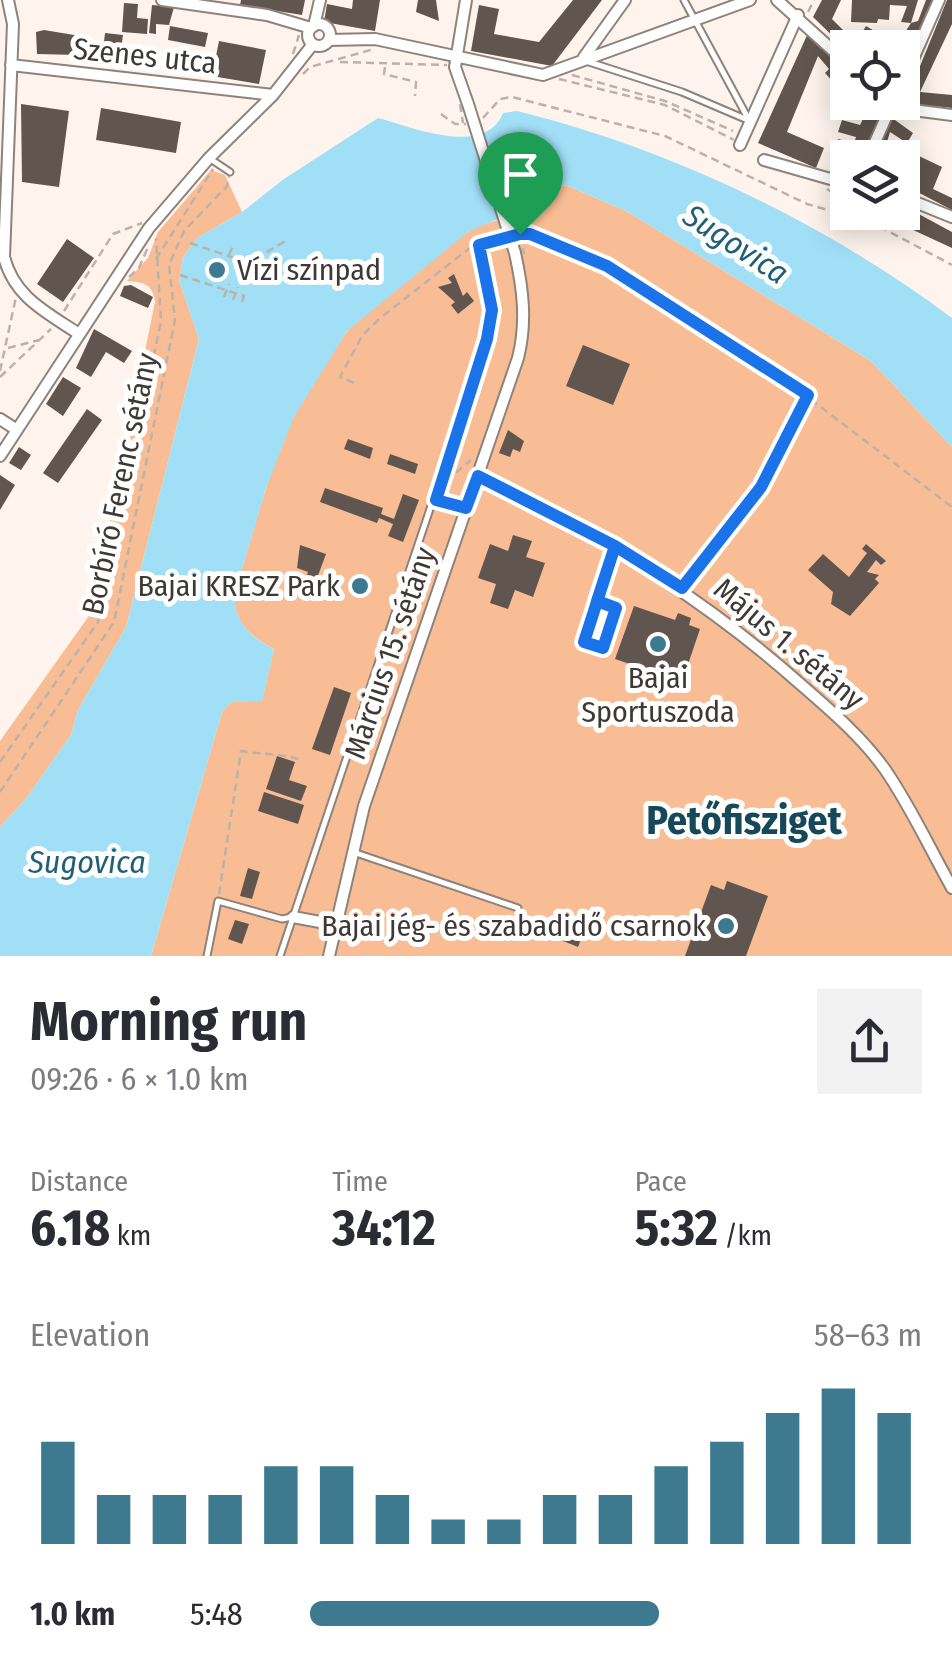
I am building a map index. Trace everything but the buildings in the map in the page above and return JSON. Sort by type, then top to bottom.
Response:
[{"type":"street","points":[[162,0],[266,15],[313,27],[323,40]]},
{"type":"street","points":[[313,27],[320,0]]},
{"type":"street","points":[[455,56],[466,0]]},
{"type":"street","points":[[583,58],[625,0]]},
{"type":"street","points":[[0,456],[149,228],[273,95],[289,72],[323,40],[343,37],[455,56],[527,74],[557,75],[583,58],[750,0]]},
{"type":"street","points":[[777,0],[830,46]]},
{"type":"street","points":[[920,43],[939,0]]},
{"type":"street","points":[[7,1],[13,24],[4,140],[4,257],[19,291],[79,334]]},
{"type":"street","points":[[740,145],[801,18]]},
{"type":"street","points":[[313,27],[323,40]]},
{"type":"street","name":"Március 15. sétány","points":[[329,956],[350,851],[524,335],[521,253],[462,105],[455,56]]},
{"type":"street","name":"Szenes utca","points":[[11,66],[273,95]]},
{"type":"street","points":[[920,110],[952,116]]},
{"type":"street","points":[[764,160],[830,179]]},
{"type":"street","points":[[920,204],[952,216]]},
{"type":"street","points":[[0,420],[17,430]]},
{"type":"street","name":"Május 1. sétány","points":[[478,476],[615,546],[682,588],[853,730],[886,770],[952,888]]},
{"type":"street","points":[[682,588],[761,487]]},
{"type":"street","points":[[294,917],[336,925]]},
{"type":"lane","points":[[684,0],[750,121]]},
{"type":"lane","points":[[583,58],[750,121]]},
{"type":"lane","points":[[212,161],[230,172]]},
{"type":"lane","points":[[280,956],[487,339]]},
{"type":"lane","points":[[436,500],[466,508]]},
{"type":"lane","points":[[597,601],[616,608],[603,648],[584,642],[597,601],[615,546]]},
{"type":"lane","points":[[350,851],[518,908]]},
{"type":"lane","points":[[207,956],[218,902],[282,919],[294,917]]},
{"type":"path","points":[[801,18],[814,0]]},
{"type":"path","points":[[310,67],[376,49]]},
{"type":"path","points":[[336,62],[443,65],[437,58],[422,56]]},
{"type":"path","points":[[385,66],[384,74],[416,82],[415,96]]},
{"type":"path","points":[[557,75],[582,74],[666,100],[731,129],[740,145]]},
{"type":"path","points":[[557,75],[665,105],[726,132],[740,145]]},
{"type":"path","points":[[441,114],[463,124],[483,118],[500,99],[512,97],[665,136],[808,204],[830,210]]},
{"type":"path","points":[[462,105],[463,124]]},
{"type":"path","points":[[155,260],[212,161]]},
{"type":"path","name":"Borbíró Ferenc sétány","points":[[0,792],[57,714],[114,622],[175,320],[169,265],[184,231],[226,186],[230,172]]},
{"type":"path","points":[[0,377],[58,320],[109,235],[140,222],[156,232],[161,321],[98,622],[0,762]]},
{"type":"path","points":[[886,230],[952,265]]},
{"type":"path","points":[[520,234],[521,253]]},
{"type":"path","points":[[354,383],[340,377],[369,328],[479,245],[520,234],[535,236],[607,266],[808,395],[952,507]]},
{"type":"path","points":[[252,272],[257,258],[287,240]]},
{"type":"path","points":[[190,243],[245,265],[255,265]]},
{"type":"path","points":[[479,245],[492,310],[487,339]]},
{"type":"path","points":[[229,256],[233,246]]},
{"type":"path","points":[[236,266],[240,252]]},
{"type":"path","points":[[245,265],[248,256]]},
{"type":"path","points":[[180,275],[244,296]]},
{"type":"path","points":[[224,297],[229,284]]},
{"type":"path","points":[[233,300],[238,287]]},
{"type":"path","points":[[215,297],[218,288]]},
{"type":"path","points":[[242,302],[246,290]]},
{"type":"path","points":[[0,371],[19,291]]},
{"type":"path","points":[[6,348],[40,340]]},
{"type":"path","points":[[761,487],[808,395]]},
{"type":"path","points":[[440,486],[488,447]]},
{"type":"path","points":[[218,902],[240,752],[266,756],[278,752],[302,760]]},
{"type":"shaded area","points":[[211,170],[225,175],[242,212],[197,238],[183,257],[179,280],[199,339],[126,627],[78,710],[71,735],[25,800],[0,827],[0,741],[91,613],[155,302],[146,285],[127,281],[148,258],[158,232]]},
{"type":"shaded area","points":[[548,184],[568,186],[628,212],[871,361],[952,447],[952,956],[151,956],[222,712],[231,702],[262,700],[274,649],[240,620],[235,593],[277,457],[307,391],[346,333],[387,294],[459,238],[521,210]]},
{"type":"water","name":"Sugovica","points":[[517,111],[632,146],[745,193],[852,251],[952,318],[952,447],[871,361],[628,212],[568,186],[548,184],[531,195],[523,209],[469,231],[347,331],[294,417],[266,488],[235,593],[240,620],[274,649],[262,701],[232,702],[222,712],[151,956],[0,956],[0,827],[25,800],[71,735],[78,710],[126,627],[199,339],[179,280],[183,257],[197,238],[242,212],[284,179],[378,118],[446,136],[465,137],[494,127],[503,113]]},
{"type":"place","name":"Vízi színpad","points":[[217,270]]},
{"type":"place","name":"Bajai KRESZ Park","points":[[360,586]]},
{"type":"place","name":"Bajai Sportuszoda","points":[[658,644]]},
{"type":"place","name":"Bajai jég- és szabadidő csarnok","points":[[726,926]]},
{"type":"district","name":"Petőfisziget","points":[[744,821]]},
{"type":"route","points":[[520,234],[479,245],[492,310],[487,339],[436,500],[466,508],[478,476],[615,546],[597,601],[584,642],[603,648],[616,608],[597,601],[615,546],[682,588],[761,487],[808,395],[755,357],[607,266],[526,232],[520,234]]}]
